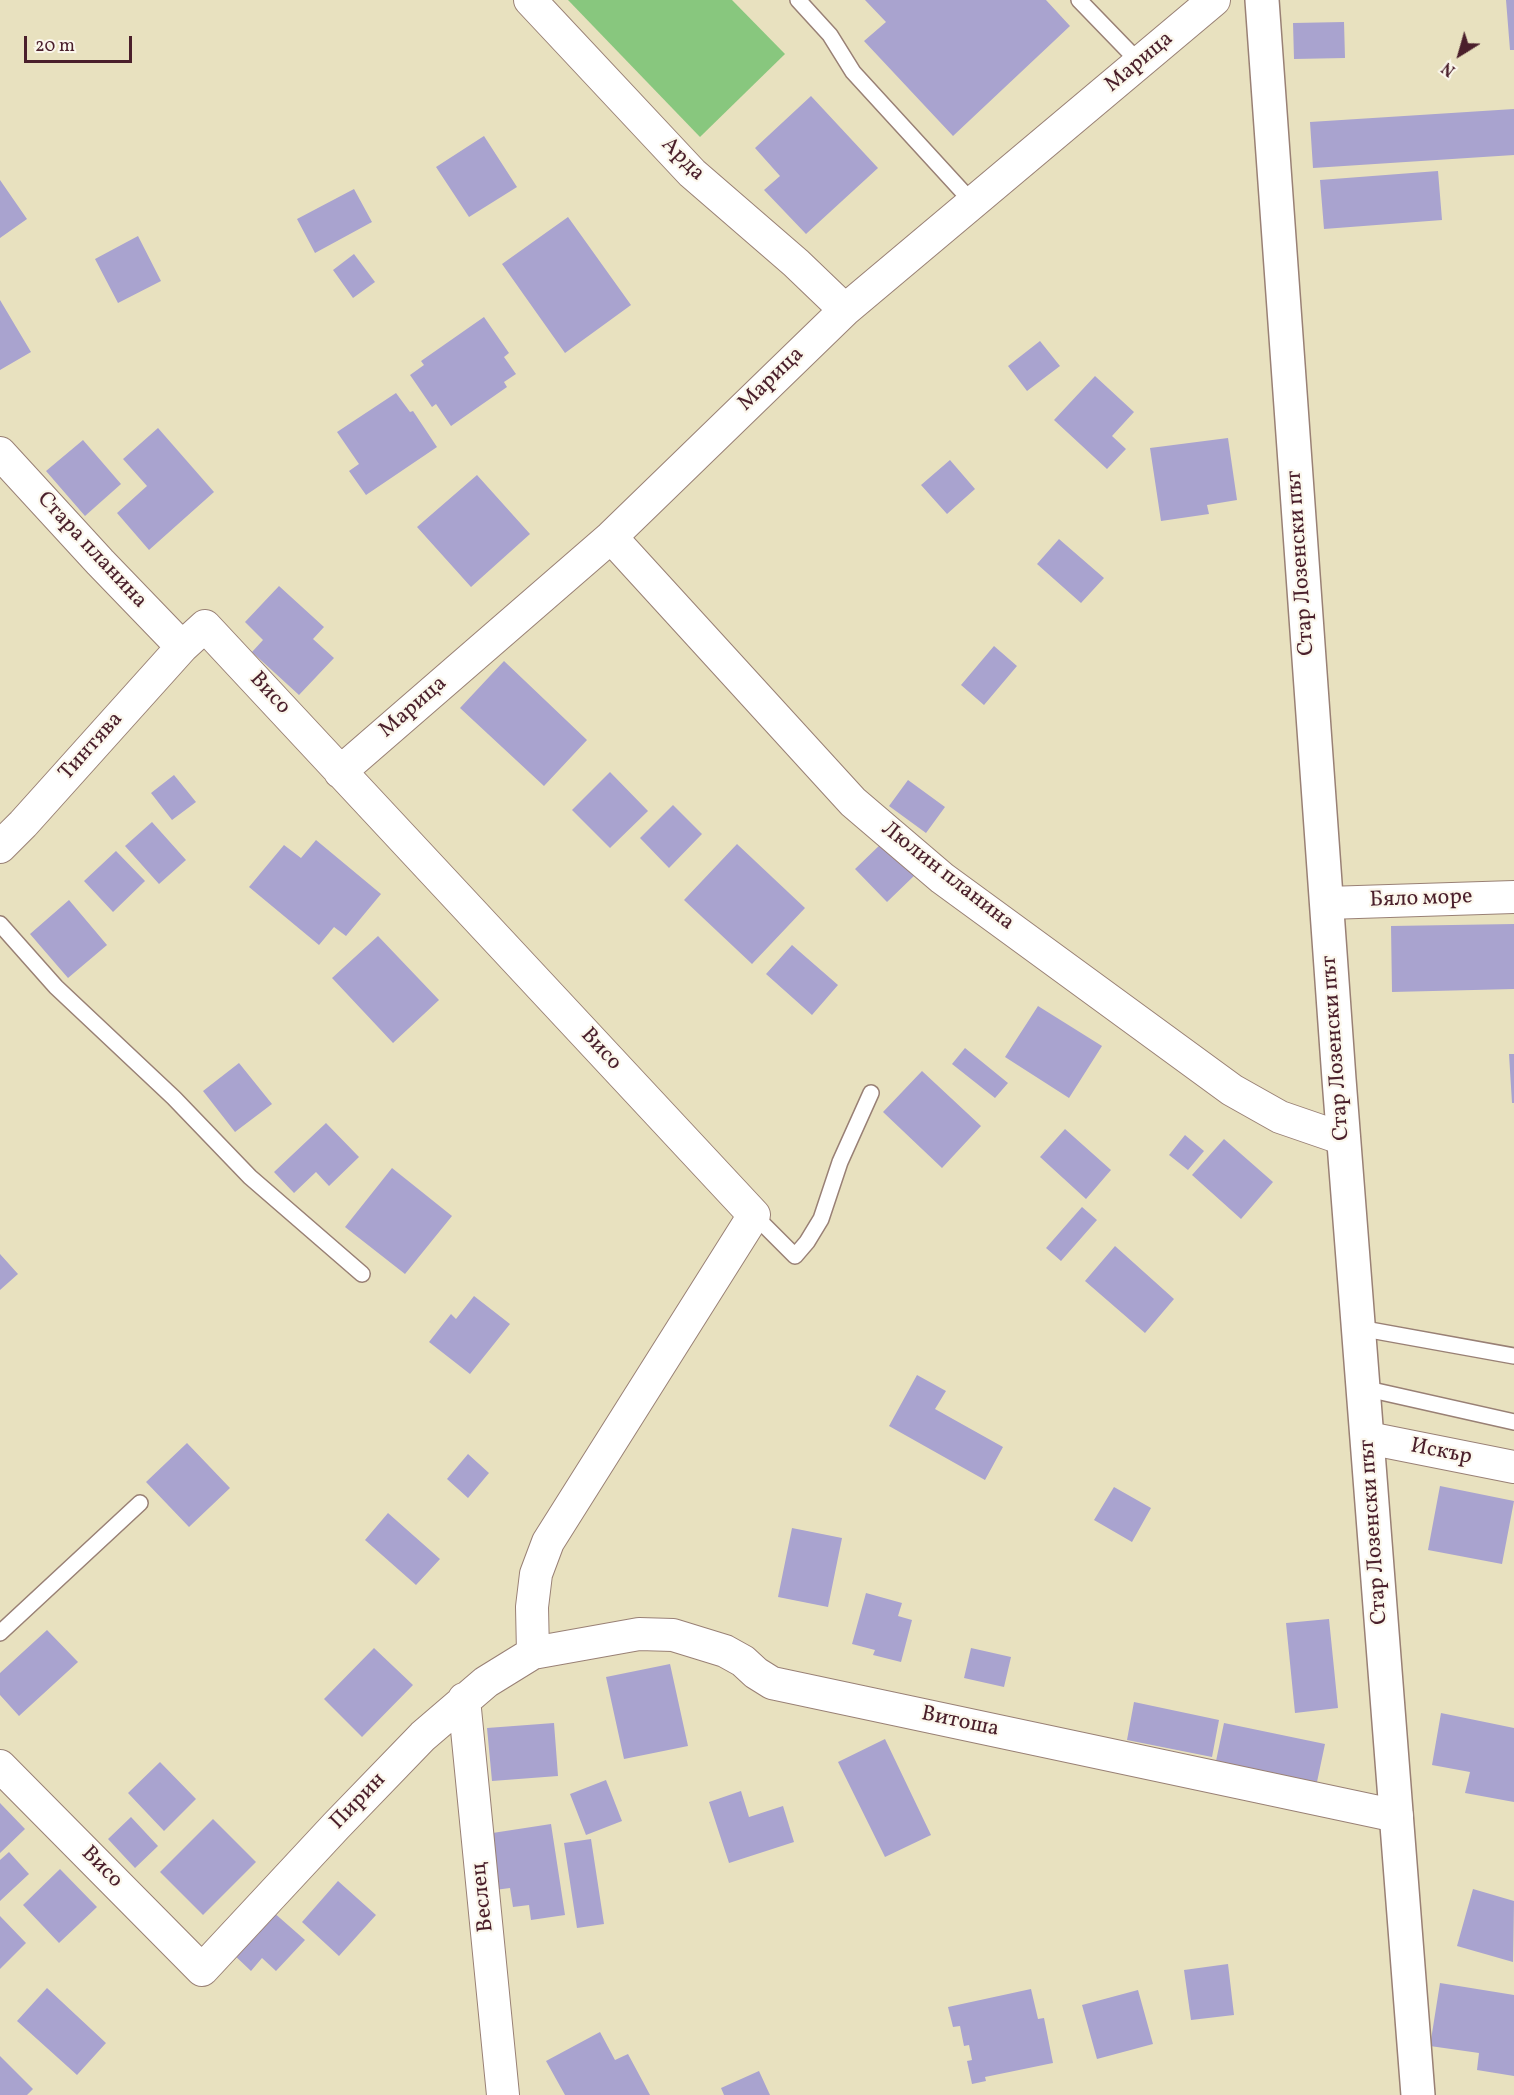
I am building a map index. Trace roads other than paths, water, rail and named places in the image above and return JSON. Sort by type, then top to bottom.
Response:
[{"type":"street","name":"Арда","points":[[530,0],[692,172],[796,263],[845,310]]},
{"type":"street","name":"Марица","points":[[340,772],[611,537],[845,310],[1215,0]]},
{"type":"street","name":"Стар Лозенски път","points":[[1262,0],[1344,1139],[1418,2095]]},
{"type":"street","name":"Стара планина","points":[[0,453],[182,647]]},
{"type":"street","name":"Люлин планина","points":[[611,537],[853,802],[942,878],[1232,1090],[1280,1117],[1344,1139]]},
{"type":"street","name":"Висо","points":[[182,647],[205,626],[754,1215]]},
{"type":"street","name":"Тинтява","points":[[0,847],[24,824],[182,647]]},
{"type":"street","name":"Бяло море","points":[[1327,903],[1514,897]]},
{"type":"street","points":[[532,1653],[532,1607],[536,1574],[548,1542],[754,1215]]},
{"type":"street","name":"Искър","points":[[1368,1438],[1514,1467]]},
{"type":"street","name":"Витоша","points":[[532,1653],[639,1634],[673,1635],[725,1651],[743,1660],[756,1673],[772,1683],[1397,1816]]},
{"type":"street","name":"Пирин","points":[[202,1970],[423,1736],[464,1699],[508,1667],[532,1653]]},
{"type":"street","name":"Веслец","points":[[464,1699],[503,2095]]},
{"type":"street","name":"Висо","points":[[0,1766],[202,1970]]},
{"type":"lane","points":[[798,0],[830,35],[853,72],[973,203]]},
{"type":"lane","points":[[1079,0],[1140,63]]},
{"type":"lane","points":[[0,924],[56,987],[174,1098],[250,1177],[362,1274]]},
{"type":"lane","points":[[754,1215],[795,1256],[821,1219],[840,1162],[871,1093]]},
{"type":"lane","points":[[1359,1328],[1514,1356]]},
{"type":"lane","points":[[1363,1388],[1514,1422]]},
{"type":"lane","points":[[0,1634],[140,1503]]}]
